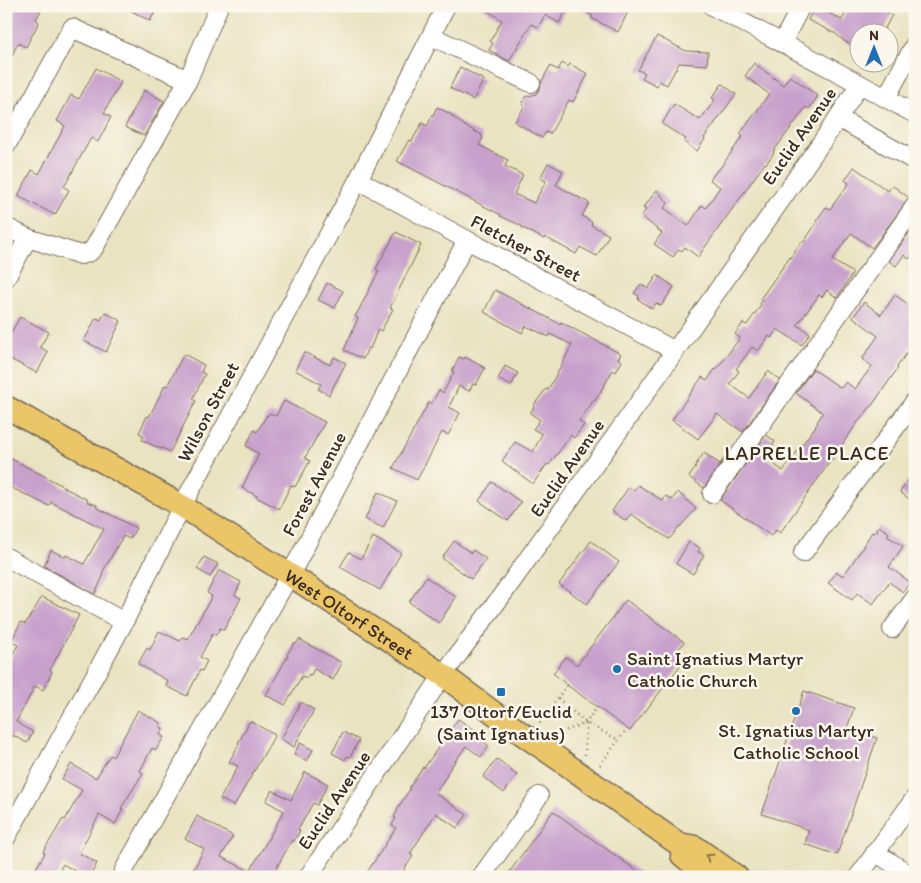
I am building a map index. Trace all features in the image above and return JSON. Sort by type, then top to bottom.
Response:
[{"type":"main road","name":"West Oltorf Street","points":[[6,407],[182,506],[290,574],[443,675],[518,731],[679,844],[695,847],[737,877]]},
{"type":"main road","name":"West Oltorf Street","points":[[679,844],[683,856],[709,877]]},
{"type":"street","points":[[6,227],[28,238],[81,256],[94,248],[188,80],[219,6]]},
{"type":"street","name":"Wilson Street","points":[[6,838],[124,622],[182,506],[358,180],[446,6]]},
{"type":"street","points":[[712,6],[915,114]]},
{"type":"street","points":[[782,43],[801,6]]},
{"type":"street","points":[[6,146],[72,28],[188,80]]},
{"type":"street","points":[[431,36],[531,83]]},
{"type":"street","points":[[886,98],[915,44]]},
{"type":"street","name":"Euclid Avenue","points":[[308,877],[443,675],[675,351],[860,84]]},
{"type":"street","points":[[838,118],[915,161]]},
{"type":"street","name":"Fletcher Street","points":[[358,180],[675,351]]},
{"type":"street","points":[[712,494],[915,206]]},
{"type":"street","points":[[6,278],[28,238]]},
{"type":"street","name":"Forest Avenue","points":[[124,877],[124,870],[290,574],[467,240]]},
{"type":"street","points":[[803,553],[915,401]]},
{"type":"street","points":[[6,557],[124,622]]},
{"type":"street","points":[[892,629],[915,598]]},
{"type":"street","points":[[481,877],[539,796]]},
{"type":"street","points":[[858,877],[915,798]]},
{"type":"street","points":[[875,852],[907,873]]},
{"type":"path","points":[[540,723],[567,685]]},
{"type":"path","points":[[558,698],[586,723],[619,740]]},
{"type":"path","points":[[585,755],[586,723],[597,707]]},
{"type":"path","points":[[557,734],[586,723]]},
{"type":"path","points":[[600,765],[627,729]]},
{"type":"building","points":[[6,6],[43,6],[36,20],[39,22],[26,47],[18,43],[6,68]]},
{"type":"building","points":[[123,6],[158,6],[150,21]]},
{"type":"building","points":[[480,6],[569,6],[559,23],[545,15],[538,27],[531,24],[509,61],[489,50],[493,43],[490,41],[502,20]]},
{"type":"building","points":[[575,6],[631,6],[618,32],[591,18],[593,16]]},
{"type":"building","points":[[815,6],[842,20],[849,6],[888,6],[885,11],[892,15],[888,22],[848,22],[848,43],[836,34],[808,20]]},
{"type":"building","points":[[657,36],[686,51],[708,52],[707,65],[679,63],[667,85],[659,81],[657,86],[642,78],[645,73],[638,70]]},
{"type":"building","points":[[562,63],[568,67],[570,64],[588,74],[573,102],[569,100],[550,134],[546,132],[542,138],[515,122],[524,107],[522,102],[525,97],[536,94],[550,66],[558,70]]},
{"type":"building","points":[[754,63],[783,85],[790,76],[818,96],[809,109],[806,107],[698,257],[685,247],[682,251],[679,249],[673,257],[654,244],[662,233],[641,216],[646,210],[643,208],[657,190],[668,203],[664,208],[688,226],[702,205],[706,208],[720,187],[710,180],[743,136],[740,134],[769,94],[745,76]]},
{"type":"building","points":[[460,67],[484,80],[473,100],[450,88]]},
{"type":"building","points":[[96,68],[121,82],[104,113],[111,117],[98,142],[91,138],[64,187],[69,190],[55,215],[18,196],[32,170],[39,174],[65,126],[57,121],[71,95],[79,99]]},
{"type":"building","points":[[722,84],[736,94],[704,138],[697,151],[684,142],[686,139],[662,124],[674,104],[700,120],[715,100],[712,98]]},
{"type":"building","points":[[144,90],[164,101],[144,136],[125,127]]},
{"type":"building","points":[[437,107],[482,135],[483,138],[479,145],[508,160],[505,166],[523,175],[514,194],[534,203],[546,181],[540,178],[548,163],[563,171],[556,185],[589,203],[582,216],[592,222],[591,225],[609,235],[597,256],[580,247],[576,254],[545,237],[544,239],[397,161],[409,140],[412,141],[422,123],[427,126]]},
{"type":"building","points":[[854,167],[888,191],[892,185],[909,198],[872,248],[851,233],[832,260],[853,273],[837,298],[827,290],[822,297],[819,295],[797,325],[810,333],[802,345],[777,329],[758,351],[752,347],[736,369],[739,371],[730,384],[749,398],[768,371],[780,380],[743,432],[717,414],[698,439],[672,420],[702,377],[707,381],[740,338],[735,334],[743,323],[747,325],[761,305],[762,301],[760,299],[790,257],[802,241],[804,242],[826,207],[830,209],[849,183],[845,180]]},
{"type":"building","points":[[915,225],[915,250],[909,259],[904,255],[896,266],[889,261]]},
{"type":"building","points":[[396,232],[421,245],[390,308],[393,309],[381,331],[378,329],[370,349],[368,348],[363,359],[344,350],[358,318],[355,317],[379,271],[376,269]]},
{"type":"building","points":[[657,275],[674,287],[661,306],[656,303],[652,309],[638,299],[639,296],[634,293],[641,284],[648,289]]},
{"type":"building","points":[[327,283],[343,291],[335,308],[318,300]]},
{"type":"building","points":[[495,290],[621,354],[618,359],[622,361],[616,372],[613,370],[595,401],[579,421],[584,425],[574,438],[571,435],[533,484],[502,461],[515,442],[533,452],[542,434],[533,429],[540,420],[530,413],[546,389],[548,390],[572,345],[550,334],[549,337],[526,326],[522,333],[484,312]]},
{"type":"building","points":[[895,295],[915,309],[915,341],[873,404],[857,423],[780,533],[776,530],[771,536],[720,500],[766,435],[775,441],[765,457],[783,471],[818,423],[823,413],[796,393],[813,369],[841,388],[846,382],[855,389],[872,366],[862,359],[878,336],[853,317],[864,302],[881,315]]},
{"type":"building","points":[[105,312],[121,321],[106,352],[84,341],[96,318],[101,320]]},
{"type":"building","points":[[20,317],[49,332],[40,347],[48,352],[37,373],[6,357],[6,341]]},
{"type":"building","points":[[304,353],[330,365],[334,357],[346,363],[329,395],[318,389],[321,384],[295,370]]},
{"type":"building","points":[[184,354],[204,365],[201,372],[205,374],[193,399],[196,401],[170,452],[142,440],[144,436],[139,433]]},
{"type":"building","points":[[459,357],[464,359],[465,357],[485,368],[476,385],[473,384],[469,391],[459,386],[449,407],[460,413],[448,435],[442,432],[417,480],[393,468],[429,402],[431,404],[439,390],[443,393],[454,372],[452,371]]},
{"type":"building","points":[[505,366],[518,373],[511,386],[498,379]]},
{"type":"building","points":[[284,401],[325,422],[305,458],[310,461],[295,487],[291,485],[279,509],[242,488],[259,454],[246,446],[254,430],[257,432],[270,413],[276,416]]},
{"type":"building","points":[[704,453],[720,464],[726,456],[704,488],[689,477]]},
{"type":"building","points":[[10,458],[136,528],[130,539],[123,536],[102,573],[104,574],[95,594],[44,566],[51,550],[84,564],[104,529],[51,502],[49,506],[6,485],[6,465]]},
{"type":"building","points":[[907,481],[915,487],[915,503],[900,492]]},
{"type":"building","points":[[492,482],[521,502],[508,521],[479,501]]},
{"type":"building","points":[[638,485],[663,501],[666,496],[672,500],[678,492],[696,509],[669,539],[631,514],[626,521],[612,511],[629,487],[634,490]]},
{"type":"building","points":[[378,492],[397,501],[383,528],[365,519]]},
{"type":"building","points":[[879,526],[889,533],[887,536],[903,546],[889,567],[910,582],[903,592],[889,582],[873,604],[857,593],[852,600],[828,583],[837,572],[843,576],[872,532],[875,533]]},
{"type":"building","points":[[373,537],[401,553],[380,590],[340,567],[349,552],[361,559]]},
{"type":"building","points":[[454,541],[471,553],[473,550],[486,559],[471,579],[442,558]]},
{"type":"building","points":[[591,541],[619,562],[587,604],[559,584]]},
{"type":"building","points":[[689,542],[700,548],[698,552],[704,555],[693,574],[676,564]]},
{"type":"building","points":[[204,557],[218,564],[210,577],[197,569]]},
{"type":"building","points":[[219,570],[241,582],[235,595],[241,598],[224,630],[220,628],[216,635],[213,633],[200,657],[207,661],[202,671],[200,670],[187,696],[166,686],[168,681],[138,664],[147,648],[150,650],[159,631],[180,641],[183,637],[188,639],[212,596],[207,593]]},
{"type":"building","points":[[426,577],[456,597],[439,623],[409,602]]},
{"type":"building","points":[[42,597],[79,615],[50,670],[52,672],[43,690],[35,686],[16,722],[33,732],[27,743],[13,735],[6,746],[6,666],[18,645],[11,641],[21,622],[25,624]]},
{"type":"building","name":"Saint Ignatius Martyr Catholic Church","points":[[626,600],[684,642],[677,652],[686,658],[630,731],[553,673],[566,657],[577,665]]},
{"type":"building","points":[[299,639],[342,663],[333,680],[314,669],[307,678],[302,676],[285,705],[266,695],[294,643],[296,644]]},
{"type":"building","points":[[804,691],[854,708],[847,728],[877,738],[837,855],[805,844],[809,830],[762,814]]},
{"type":"building","points":[[301,702],[314,710],[294,747],[281,739]]},
{"type":"building","points":[[138,710],[161,723],[159,726],[163,728],[160,735],[164,737],[156,750],[152,748],[140,771],[143,773],[121,808],[123,809],[115,824],[99,815],[79,853],[97,863],[90,877],[85,877],[63,864],[56,877],[31,877],[45,853],[43,852],[63,819],[65,820],[82,790],[62,779],[71,764],[96,778],[110,755],[113,757]]},
{"type":"building","points":[[458,719],[476,731],[473,734],[489,746],[481,757],[466,746],[435,793],[467,815],[457,828],[436,813],[410,854],[413,856],[399,877],[364,877],[396,828],[392,825],[396,818],[394,817],[409,788]]},
{"type":"building","points":[[250,721],[275,735],[234,806],[220,799],[238,766],[229,762]]},
{"type":"building","points":[[343,732],[359,740],[350,757],[347,756],[345,760],[332,753]]},
{"type":"building","points":[[300,743],[313,750],[307,761],[294,754]]},
{"type":"building","points":[[497,759],[517,775],[504,793],[483,777]]},
{"type":"building","points":[[305,772],[328,784],[317,805],[313,803],[298,830],[300,831],[294,841],[292,840],[272,876],[266,873],[264,877],[190,877],[204,849],[185,839],[197,816],[233,836],[221,857],[250,871],[284,811],[266,801],[272,790],[291,800]]},
{"type":"building","points":[[553,811],[568,822],[646,877],[506,877]]},
{"type":"place","name":"Saint Ignatius Martyr Catholic Church","points":[[617,669]]},
{"type":"place","name":"137 Oltorf/Euclid (Saint Ignatius)","points":[[501,692]]},
{"type":"place","name":"St. Ignatius Martyr Catholic School","points":[[796,711]]},
{"type":"district","name":"LAPRELLE PLACE","points":[[807,453]]}]
